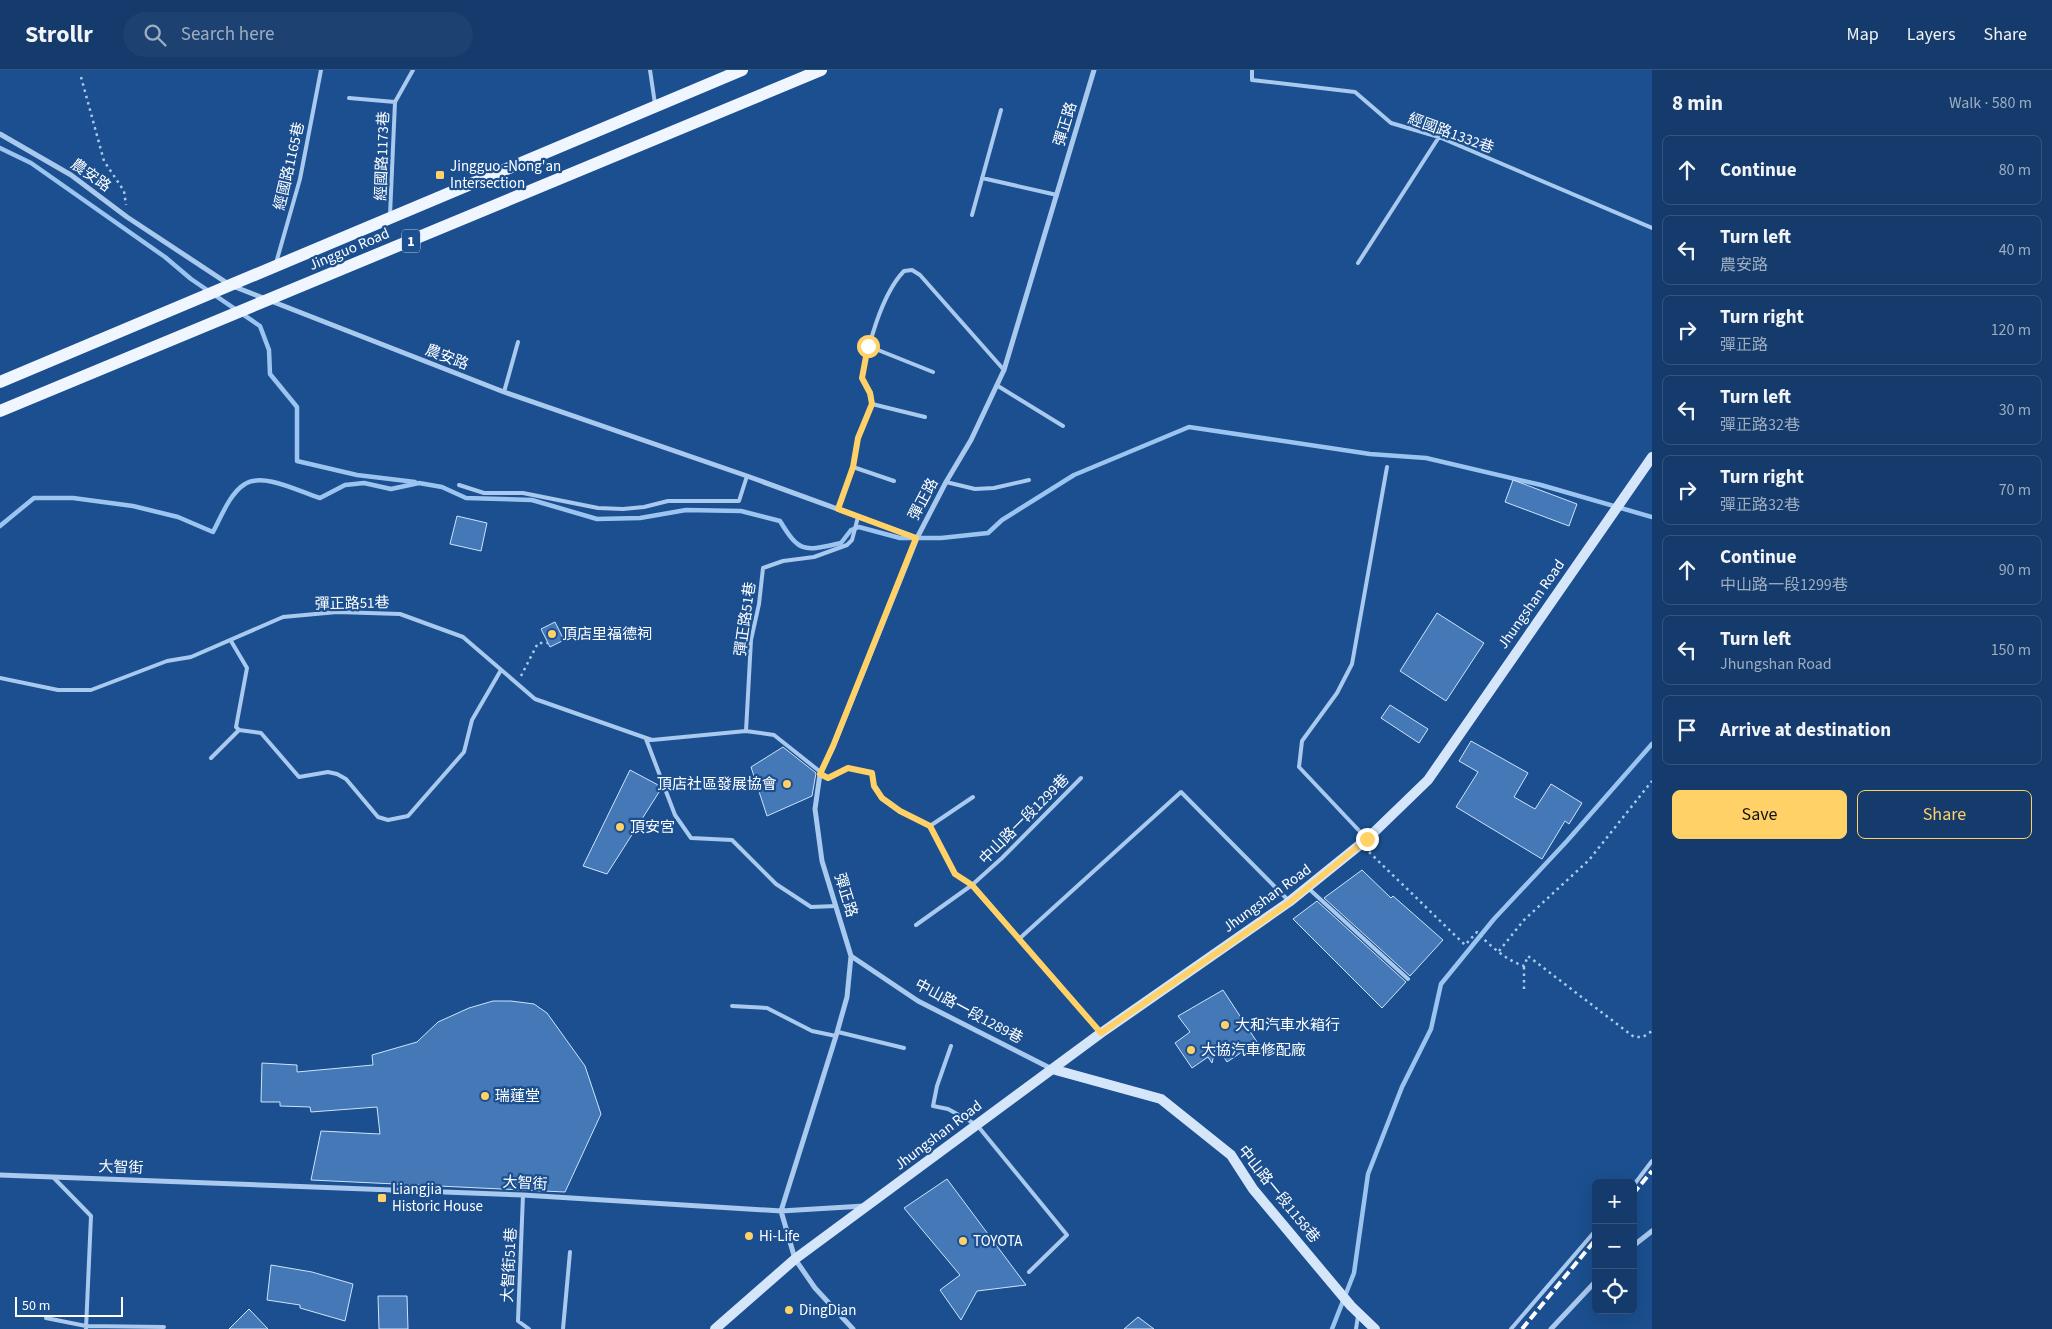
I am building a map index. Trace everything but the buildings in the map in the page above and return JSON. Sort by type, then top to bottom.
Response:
[{"type":"main road","name":"Jingguo Road","points":[[0,382],[742,70]]},
{"type":"main road","name":"Jingguo Road","points":[[0,411],[821,70]]},
{"type":"street","name":"彈正路","points":[[781,1210],[837,1034],[847,997],[851,956],[822,861],[815,809],[820,774],[837,738],[916,538],[971,440],[998,386],[1094,70]]},
{"type":"street","name":"農安路","points":[[0,134],[71,176],[127,217],[230,285],[504,392],[747,476],[916,538]]},
{"type":"street","name":"Jhungshan Road","points":[[715,1329],[795,1259],[1101,1033],[1290,902],[1364,842],[1428,780],[1652,457]]},
{"type":"street","name":"中山路一段1289巷","points":[[851,956],[918,1001],[1052,1069]]},
{"type":"street","name":"中山路一段1158巷","points":[[1052,1069],[1161,1099],[1231,1155],[1253,1189],[1349,1304],[1375,1329]]},
{"type":"street","name":"大智街","points":[[0,1175],[523,1195],[781,1210],[869,1206]]},
{"type":"street","points":[[781,1210],[795,1259],[815,1288],[853,1329]]},
{"type":"street","points":[[1637,1243],[1652,1231]]},
{"type":"street","points":[[1551,1329],[1592,1285]]},
{"type":"lane","name":"經國路1165巷","points":[[275,266],[300,179],[321,70]]},
{"type":"lane","name":"經國路1173巷","points":[[390,218],[395,102],[413,70]]},
{"type":"lane","points":[[650,70],[655,106]]},
{"type":"lane","name":"經國路1332巷","points":[[1252,70],[1252,80],[1355,92],[1391,123],[1439,137],[1652,228]]},
{"type":"lane","points":[[349,98],[395,102]]},
{"type":"lane","points":[[972,215],[1001,110]]},
{"type":"lane","points":[[1358,263],[1439,137]]},
{"type":"lane","points":[[982,178],[1057,195]]},
{"type":"lane","points":[[838,509],[853,467],[858,438],[872,404],[870,393],[862,378],[868,346],[894,282],[904,271],[912,270],[920,275],[1004,370]]},
{"type":"lane","points":[[504,392],[518,342]]},
{"type":"lane","points":[[868,346],[933,372]]},
{"type":"lane","points":[[998,386],[1063,426]]},
{"type":"lane","points":[[872,404],[925,417]]},
{"type":"lane","points":[[853,467],[894,481]]},
{"type":"lane","points":[[1364,842],[1300,767],[1302,741],[1338,693],[1352,664],[1387,467]]},
{"type":"lane","points":[[459,485],[484,493],[523,492],[598,508],[623,509],[644,507],[668,501],[739,501],[747,476]]},
{"type":"lane","points":[[946,482],[975,489],[994,488],[1029,480]]},
{"type":"lane","name":"彈正路51巷","points":[[746,731],[751,640],[759,604],[763,568],[784,561],[814,557],[847,545],[852,540],[858,517]]},
{"type":"lane","name":"彈正路51巷","points":[[0,678],[58,690],[90,690],[167,661],[191,657],[283,617],[337,612],[400,614],[463,637],[535,699],[652,740],[746,731],[774,735],[820,774]]},
{"type":"lane","points":[[231,641],[248,668],[236,727],[239,730]]},
{"type":"lane","points":[[239,730],[261,733],[299,777],[328,772],[337,774],[346,779],[378,817],[388,820],[408,816],[464,752],[472,720],[501,670]]},
{"type":"lane","points":[[211,758],[239,730]]},
{"type":"lane","points":[[646,738],[675,815],[690,838],[732,840],[776,884],[811,907],[836,906]]},
{"type":"lane","points":[[820,774],[828,778],[848,768],[872,773],[874,786],[882,798],[900,811],[930,826],[955,874],[972,885],[1101,1033]]},
{"type":"lane","name":"中山路一段1299巷","points":[[916,926],[972,885],[1002,858],[1081,778]]},
{"type":"lane","points":[[1019,939],[1181,792],[1290,902]]},
{"type":"lane","points":[[930,826],[973,797]]},
{"type":"lane","points":[[1308,888],[1408,979]]},
{"type":"lane","points":[[732,1006],[767,1008],[812,1031],[837,1034],[904,1048]]},
{"type":"lane","points":[[951,1046],[937,1086],[933,1106],[948,1109],[977,1125],[1067,1235],[1029,1272]]},
{"type":"lane","points":[[1637,1181],[1652,1161]]},
{"type":"lane","points":[[53,1177],[91,1216],[86,1328]]},
{"type":"lane","name":"大智街51巷","points":[[523,1195],[518,1321],[529,1329]]},
{"type":"lane","points":[[1511,1329],[1592,1235]]},
{"type":"lane","points":[[563,1329],[570,1252]]},
{"type":"lane","points":[[1356,1329],[1359,1313]]},
{"type":"lane","points":[[46,1318],[86,1328],[164,1327]]},
{"type":"path","points":[[80,77],[104,161],[124,191],[127,217]]},
{"type":"path","points":[[517,684],[538,643],[548,643]]},
{"type":"path","points":[[1498,951],[1524,920],[1589,860],[1652,781]]},
{"type":"path","points":[[1364,842],[1465,945],[1477,932],[1498,951],[1524,966]]},
{"type":"path","points":[[1524,989],[1524,966],[1528,956],[1634,1037],[1643,1037],[1652,1031]]},
{"type":"waterway","points":[[0,148],[31,163],[165,257],[191,279],[260,326],[269,350],[270,374],[297,407],[297,461],[357,475],[415,482]]},
{"type":"waterway","points":[[0,526],[34,498],[73,498],[133,506],[178,517],[213,532],[235,493],[245,484],[262,480],[282,484],[320,498],[345,485],[364,483],[391,489],[419,483],[442,487],[466,498],[532,500],[597,519],[640,518],[686,510],[741,511],[780,521],[798,545],[811,548],[841,543],[851,530],[859,527],[900,538],[941,538],[988,533],[1002,520],[1074,475],[1189,427],[1370,454],[1426,458],[1541,485],[1652,517]]},
{"type":"waterway","points":[[1332,1329],[1354,1273],[1368,1174],[1402,1087],[1431,1029],[1441,984],[1494,919],[1567,841],[1652,744]]},
{"type":"railway","points":[[1637,1189],[1652,1171]]},
{"type":"railway","points":[[1522,1329],[1592,1244]]},
{"type":"place","name":"Jingguo -Nong'an Intersection","points":[[440,175]]},
{"type":"place","name":"頂店里福德祠","points":[[552,634]]},
{"type":"place","name":"頂店社區發展協會","points":[[787,784]]},
{"type":"place","name":"頂安宮","points":[[620,827]]},
{"type":"place","name":"大和汽車水箱行","points":[[1225,1025]]},
{"type":"place","name":"大協汽車修配廠","points":[[1191,1050]]},
{"type":"place","name":"瑞蓮堂","points":[[485,1096]]},
{"type":"place","name":"Liangjia Historic House","points":[[382,1198]]},
{"type":"place","name":"Hi-Life","points":[[749,1236]]},
{"type":"place","name":"TOYOTA","points":[[963,1241]]},
{"type":"place","name":"DingDian","points":[[789,1310]]},
{"type":"route","points":[[868,346],[862,378],[870,393],[872,404],[858,438],[853,467],[838,509],[916,538],[820,774],[828,778],[848,768],[862,769],[872,773],[874,786],[882,798],[900,811],[930,826],[955,874],[972,885],[1101,1033],[1290,902],[1367,839]]}]
